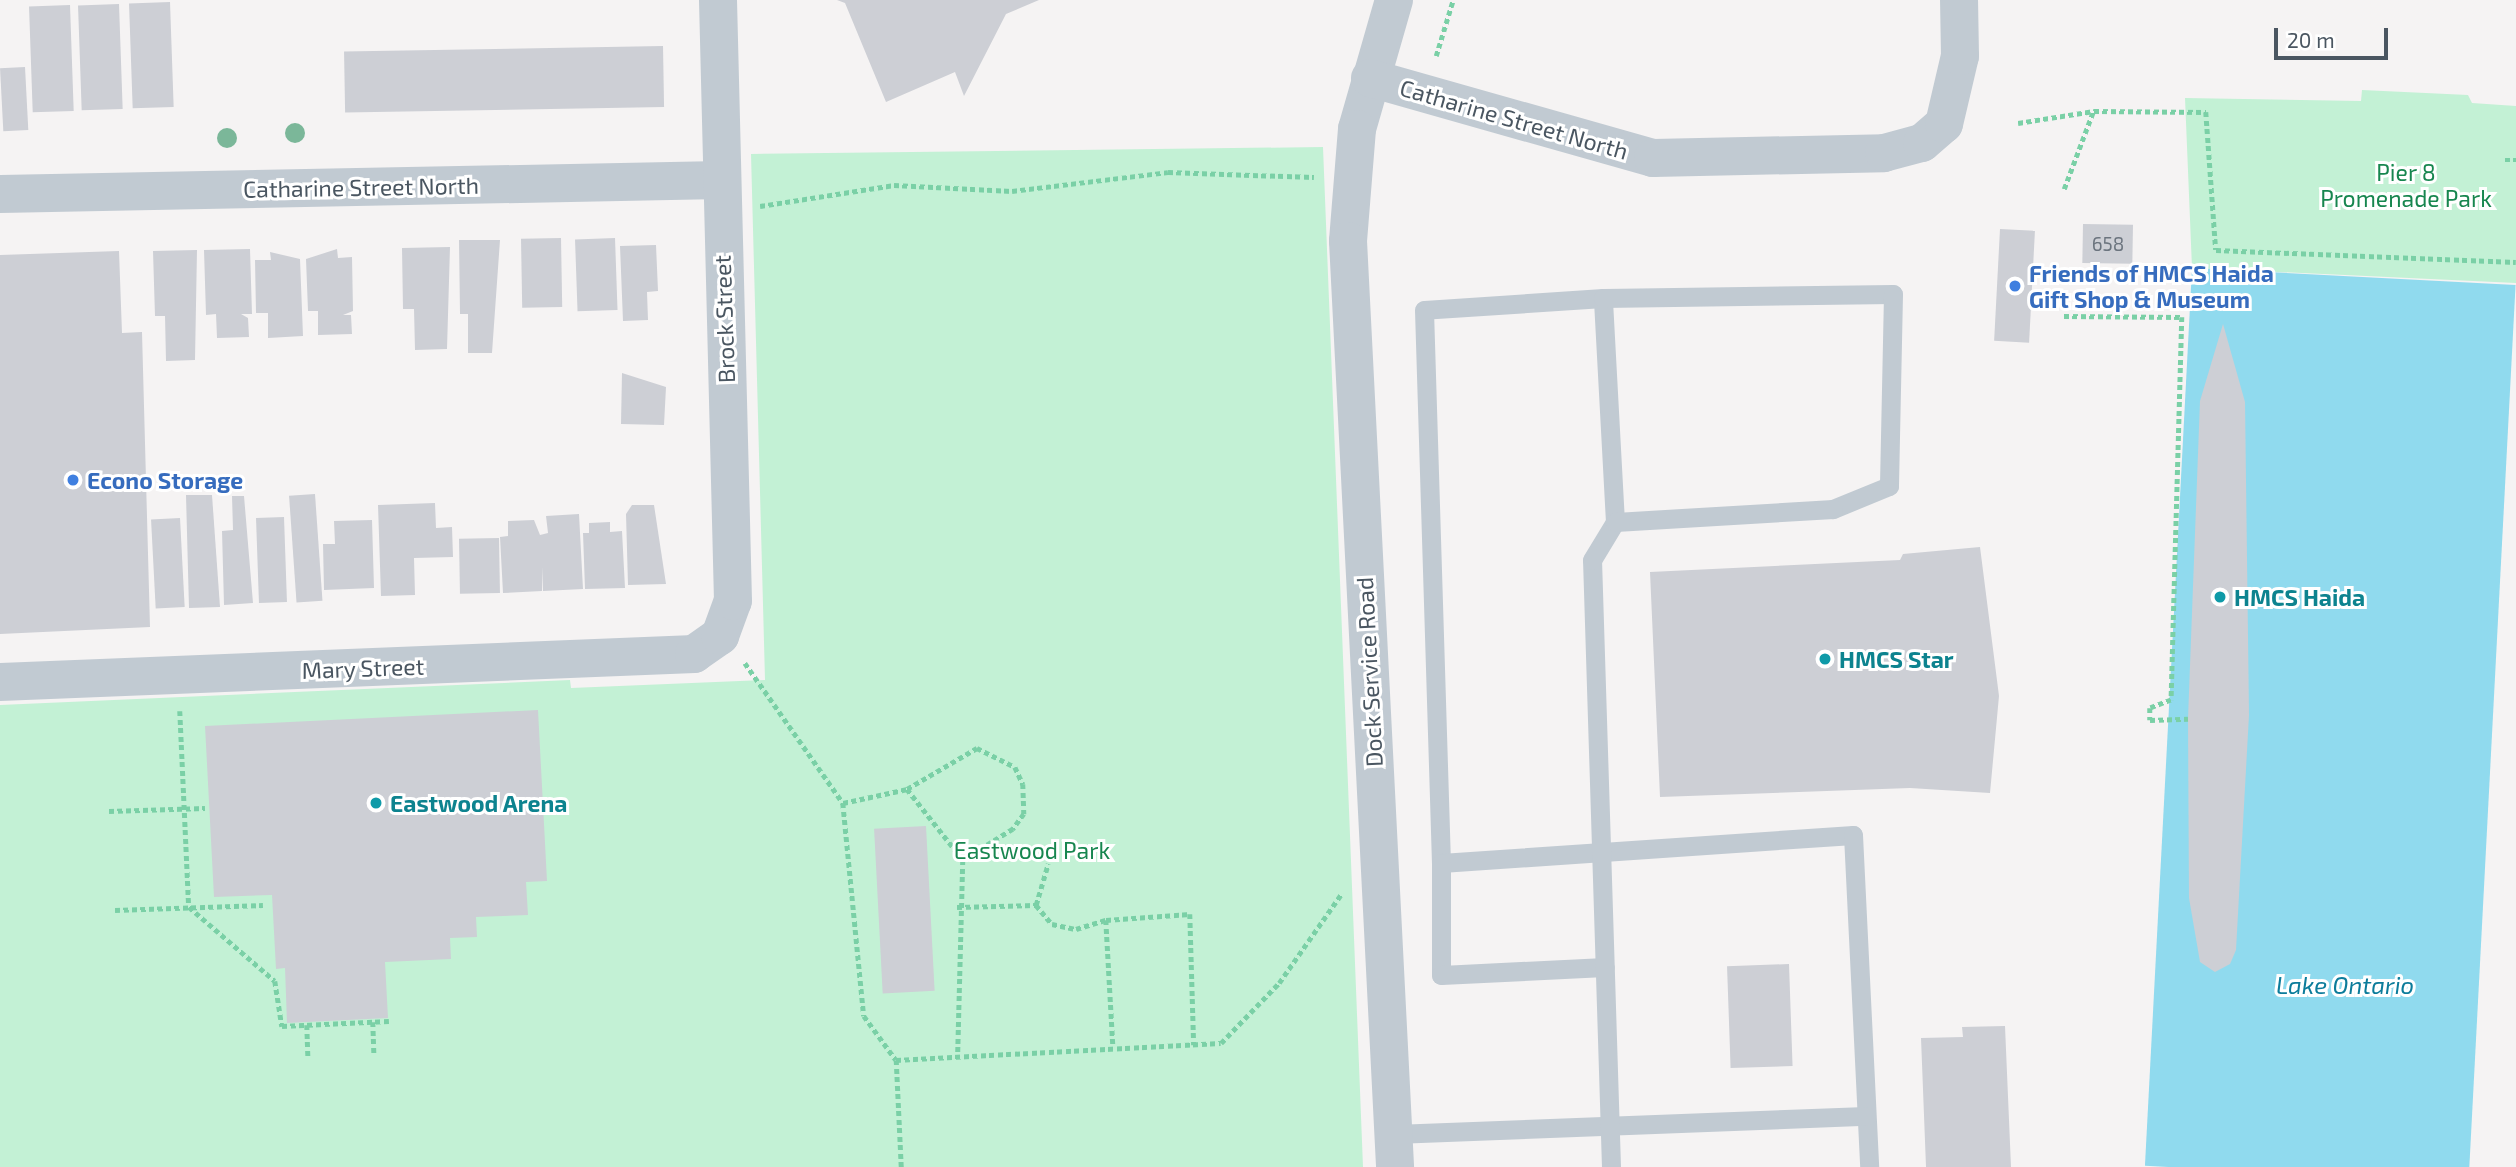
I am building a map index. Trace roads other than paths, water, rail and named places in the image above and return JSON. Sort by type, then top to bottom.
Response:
[{"type":"street","name":"Brock Street","points":[[718,0],[733,601],[720,636]]},
{"type":"street","name":"Dock Service Road","points":[[1394,0],[1370,78],[1349,177],[1378,860],[1395,1151]]},
{"type":"street","name":"Catharine Street North","points":[[1370,78],[1426,91],[1563,138],[1653,158],[1774,160],[1884,153],[1922,143],[1944,124],[1960,56],[1959,0]]},
{"type":"street","name":"Catharine Street North","points":[[0,194],[721,197]]},
{"type":"street","name":"Mary Street","points":[[0,682],[694,654],[720,636]]},
{"type":"lane","points":[[1605,967],[1441,975],[1441,863],[1424,310],[1603,298],[1893,294],[1889,486],[1833,509],[1615,522]]},
{"type":"lane","points":[[1603,298],[1615,522],[1592,560],[1611,1167]]},
{"type":"lane","points":[[1441,863],[1853,835],[1869,1167]]},
{"type":"lane","points":[[1395,1151],[1609,1126],[1866,1115]]},
{"type":"water","name":"Lake Ontario","points":[[2192,268],[2516,285],[2469,1167],[2145,1166]]},
{"type":"place","name":"Friends of HMCS Haida Gift Shop & Museum","points":[[2015,286]]},
{"type":"place","name":"Econo Storage","points":[[73,480]]},
{"type":"place","name":"HMCS Haida","points":[[2220,597]]},
{"type":"place","name":"HMCS Star","points":[[1825,659]]},
{"type":"place","name":"Eastwood Arena","points":[[376,803]]},
{"type":"park label","name":"Pier 8 Promenade Park","points":[[2406,185]]},
{"type":"park label","name":"Eastwood Park","points":[[1032,850]]}]
